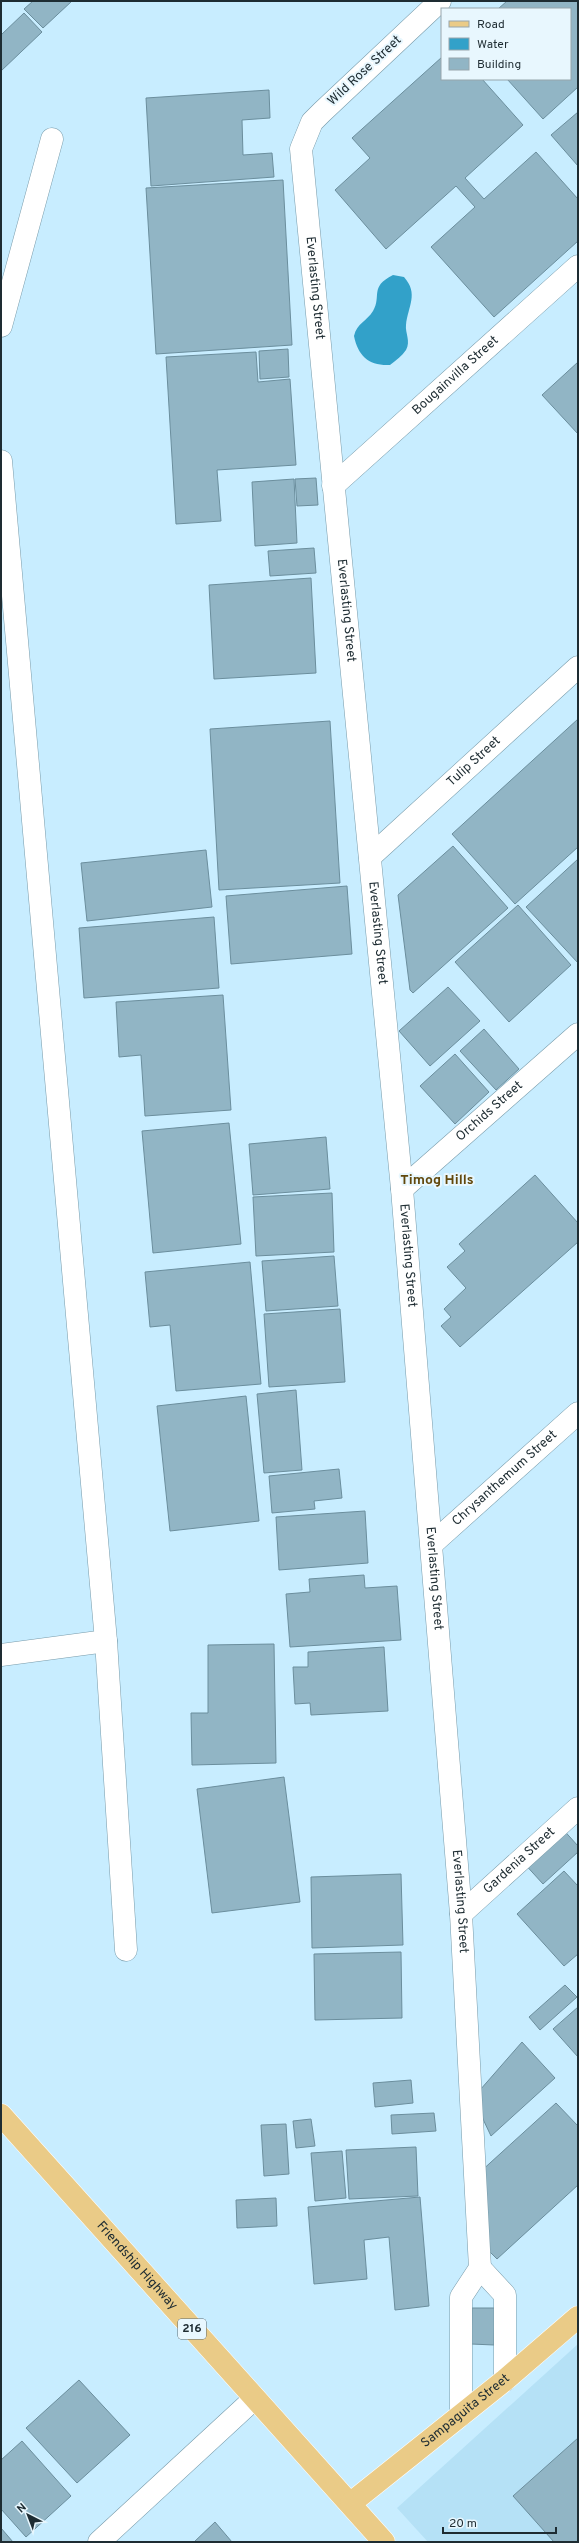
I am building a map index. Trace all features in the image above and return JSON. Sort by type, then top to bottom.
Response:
[{"type":"main road","name":"Friendship Highway","points":[[1,2114],[254,2399],[351,2503],[384,2542]]},
{"type":"main road","name":"Sampaguita Street","points":[[351,2503],[504,2380],[578,2317]]},
{"type":"street","name":"Wild Rose Street","points":[[301,149],[312,122],[440,1]]},
{"type":"street","points":[[1,326],[52,139]]},
{"type":"street","name":"Everlasting Street","points":[[301,149],[402,1189],[432,1544],[461,1914],[480,2268]]},
{"type":"street","name":"Bougainvilla Street","points":[[333,486],[578,266]]},
{"type":"street","points":[[1,461],[106,1641],[126,1950]]},
{"type":"street","name":"Tulip Street","points":[[370,856],[578,667]]},
{"type":"street","name":"Orchids Street","points":[[402,1189],[578,1034]]},
{"type":"street","name":"Chrysanthemum Street","points":[[432,1544],[578,1413]]},
{"type":"street","points":[[1,1655],[106,1641]]},
{"type":"street","name":"Gardenia Street","points":[[461,1914],[578,1808]]},
{"type":"street","points":[[461,2415],[461,2297],[480,2268],[505,2294],[504,2380]]},
{"type":"street","points":[[99,2542],[254,2399]]},
{"type":"shaded area","points":[[578,2344],[578,2542],[428,2542],[397,2508]]},
{"type":"water","points":[[393,275],[404,277],[411,289],[412,295],[406,325],[408,343],[403,354],[390,365],[376,364],[370,362],[358,349],[354,336],[357,328],[373,311],[377,301],[378,288],[386,279]]},
{"type":"building","points":[[33,1],[72,1],[43,28],[24,9]]},
{"type":"building","points":[[507,1],[578,1],[578,87],[543,119],[508,80],[571,80],[571,8],[499,8]]},
{"type":"building","points":[[24,13],[42,32],[1,71],[1,35]]},
{"type":"building","points":[[441,58],[441,80],[483,80],[523,125],[465,178],[484,199],[536,152],[578,199],[578,241],[494,317],[431,247],[475,207],[456,186],[386,249],[335,190],[370,158],[352,138]]},
{"type":"building","points":[[269,90],[270,118],[242,120],[243,155],[272,153],[274,177],[151,186],[146,98]]},
{"type":"building","points":[[578,112],[578,166],[551,135]]},
{"type":"building","points":[[283,180],[292,345],[156,354],[146,188]]},
{"type":"building","points":[[288,349],[289,377],[260,379],[259,351]]},
{"type":"building","points":[[256,352],[258,382],[290,379],[296,465],[217,470],[221,521],[176,524],[166,357]]},
{"type":"building","points":[[578,362],[578,434],[542,395]]},
{"type":"building","points":[[316,478],[318,505],[297,506],[295,479]]},
{"type":"building","points":[[294,479],[297,543],[255,546],[252,482]]},
{"type":"building","points":[[314,548],[316,573],[270,576],[268,551]]},
{"type":"building","points":[[311,578],[316,673],[214,679],[209,585]]},
{"type":"building","points":[[578,719],[578,847],[515,904],[452,834]]},
{"type":"building","points":[[330,721],[340,883],[219,890],[210,729]]},
{"type":"building","points":[[453,846],[508,908],[413,993],[410,990],[398,895]]},
{"type":"building","points":[[206,850],[212,907],[87,921],[81,863]]},
{"type":"building","points":[[578,859],[578,963],[526,907]]},
{"type":"building","points":[[347,886],[352,954],[231,964],[226,896]]},
{"type":"building","points":[[518,905],[571,965],[509,1022],[455,962]]},
{"type":"building","points":[[214,917],[219,988],[84,998],[79,928]]},
{"type":"building","points":[[448,987],[480,1021],[430,1066],[399,1031]]},
{"type":"building","points":[[223,995],[231,1110],[145,1116],[141,1055],[119,1057],[116,1002]]},
{"type":"building","points":[[484,1029],[519,1069],[496,1090],[460,1051]]},
{"type":"building","points":[[455,1054],[489,1092],[455,1124],[420,1086]]},
{"type":"building","points":[[229,1123],[241,1244],[153,1253],[142,1131]]},
{"type":"building","points":[[326,1137],[330,1189],[253,1195],[249,1144]]},
{"type":"building","points":[[535,1175],[578,1223],[578,1242],[460,1347],[441,1326],[451,1317],[444,1309],[466,1288],[447,1267],[465,1251],[459,1244]]},
{"type":"building","points":[[332,1193],[334,1252],[256,1256],[253,1197]]},
{"type":"building","points":[[334,1256],[338,1306],[266,1311],[262,1261]]},
{"type":"building","points":[[250,1262],[261,1384],[176,1391],[170,1325],[150,1327],[145,1272]]},
{"type":"building","points":[[340,1309],[345,1382],[269,1387],[264,1314]]},
{"type":"building","points":[[296,1390],[302,1470],[264,1473],[257,1394]]},
{"type":"building","points":[[246,1396],[259,1521],[170,1531],[157,1406]]},
{"type":"building","points":[[339,1469],[342,1498],[314,1501],[315,1509],[272,1513],[269,1476]]},
{"type":"building","points":[[365,1511],[368,1563],[279,1570],[276,1517]]},
{"type":"building","points":[[364,1575],[365,1588],[397,1586],[401,1640],[290,1647],[286,1594],[310,1592],[309,1579]]},
{"type":"building","points":[[274,1644],[276,1763],[192,1765],[191,1713],[208,1713],[208,1645]]},
{"type":"building","points":[[384,1647],[388,1711],[311,1715],[310,1703],[295,1704],[293,1667],[308,1667],[308,1652]]},
{"type":"building","points":[[284,1777],[300,1902],[212,1913],[197,1789]]},
{"type":"building","points":[[560,1826],[578,1846],[578,1852],[543,1884],[522,1861]]},
{"type":"building","points":[[564,1871],[578,1886],[578,1954],[564,1966],[517,1914]]},
{"type":"building","points":[[401,1874],[403,1945],[312,1948],[311,1877]]},
{"type":"building","points":[[401,1952],[402,2018],[315,2020],[314,1954]]},
{"type":"building","points":[[565,1985],[577,1997],[540,2030],[529,2017]]},
{"type":"building","points":[[578,2007],[578,2057],[553,2029]]},
{"type":"building","points":[[522,2042],[555,2078],[491,2136],[473,2098]]},
{"type":"building","points":[[411,2080],[413,2103],[375,2107],[373,2083]]},
{"type":"building","points":[[556,2103],[578,2126],[578,2185],[497,2259],[481,2243],[479,2173]]},
{"type":"building","points":[[434,2113],[436,2131],[392,2134],[391,2115]]},
{"type":"building","points":[[311,2119],[315,2146],[296,2148],[293,2121]]},
{"type":"building","points":[[286,2124],[289,2174],[264,2176],[261,2125]]},
{"type":"building","points":[[416,2147],[418,2196],[349,2199],[346,2150]]},
{"type":"building","points":[[342,2151],[346,2198],[315,2201],[311,2153]]},
{"type":"building","points":[[420,2197],[429,2306],[395,2310],[389,2237],[364,2240],[367,2279],[314,2284],[308,2207]]},
{"type":"building","points":[[276,2198],[277,2226],[237,2228],[236,2200]]},
{"type":"building","points":[[472,2308],[495,2308],[494,2345],[471,2344]]},
{"type":"building","points":[[79,2380],[130,2435],[77,2483],[26,2428]]},
{"type":"building","points":[[578,2438],[578,2542],[554,2542],[513,2496]]},
{"type":"building","points":[[22,2441],[71,2496],[26,2537],[1,2509],[1,2460]]},
{"type":"building","points":[[215,2522],[232,2542],[194,2542]]},
{"type":"building","points":[[1,2528],[13,2542],[1,2542]]},
{"type":"district","name":"Timog Hills","points":[[437,1180]]}]
